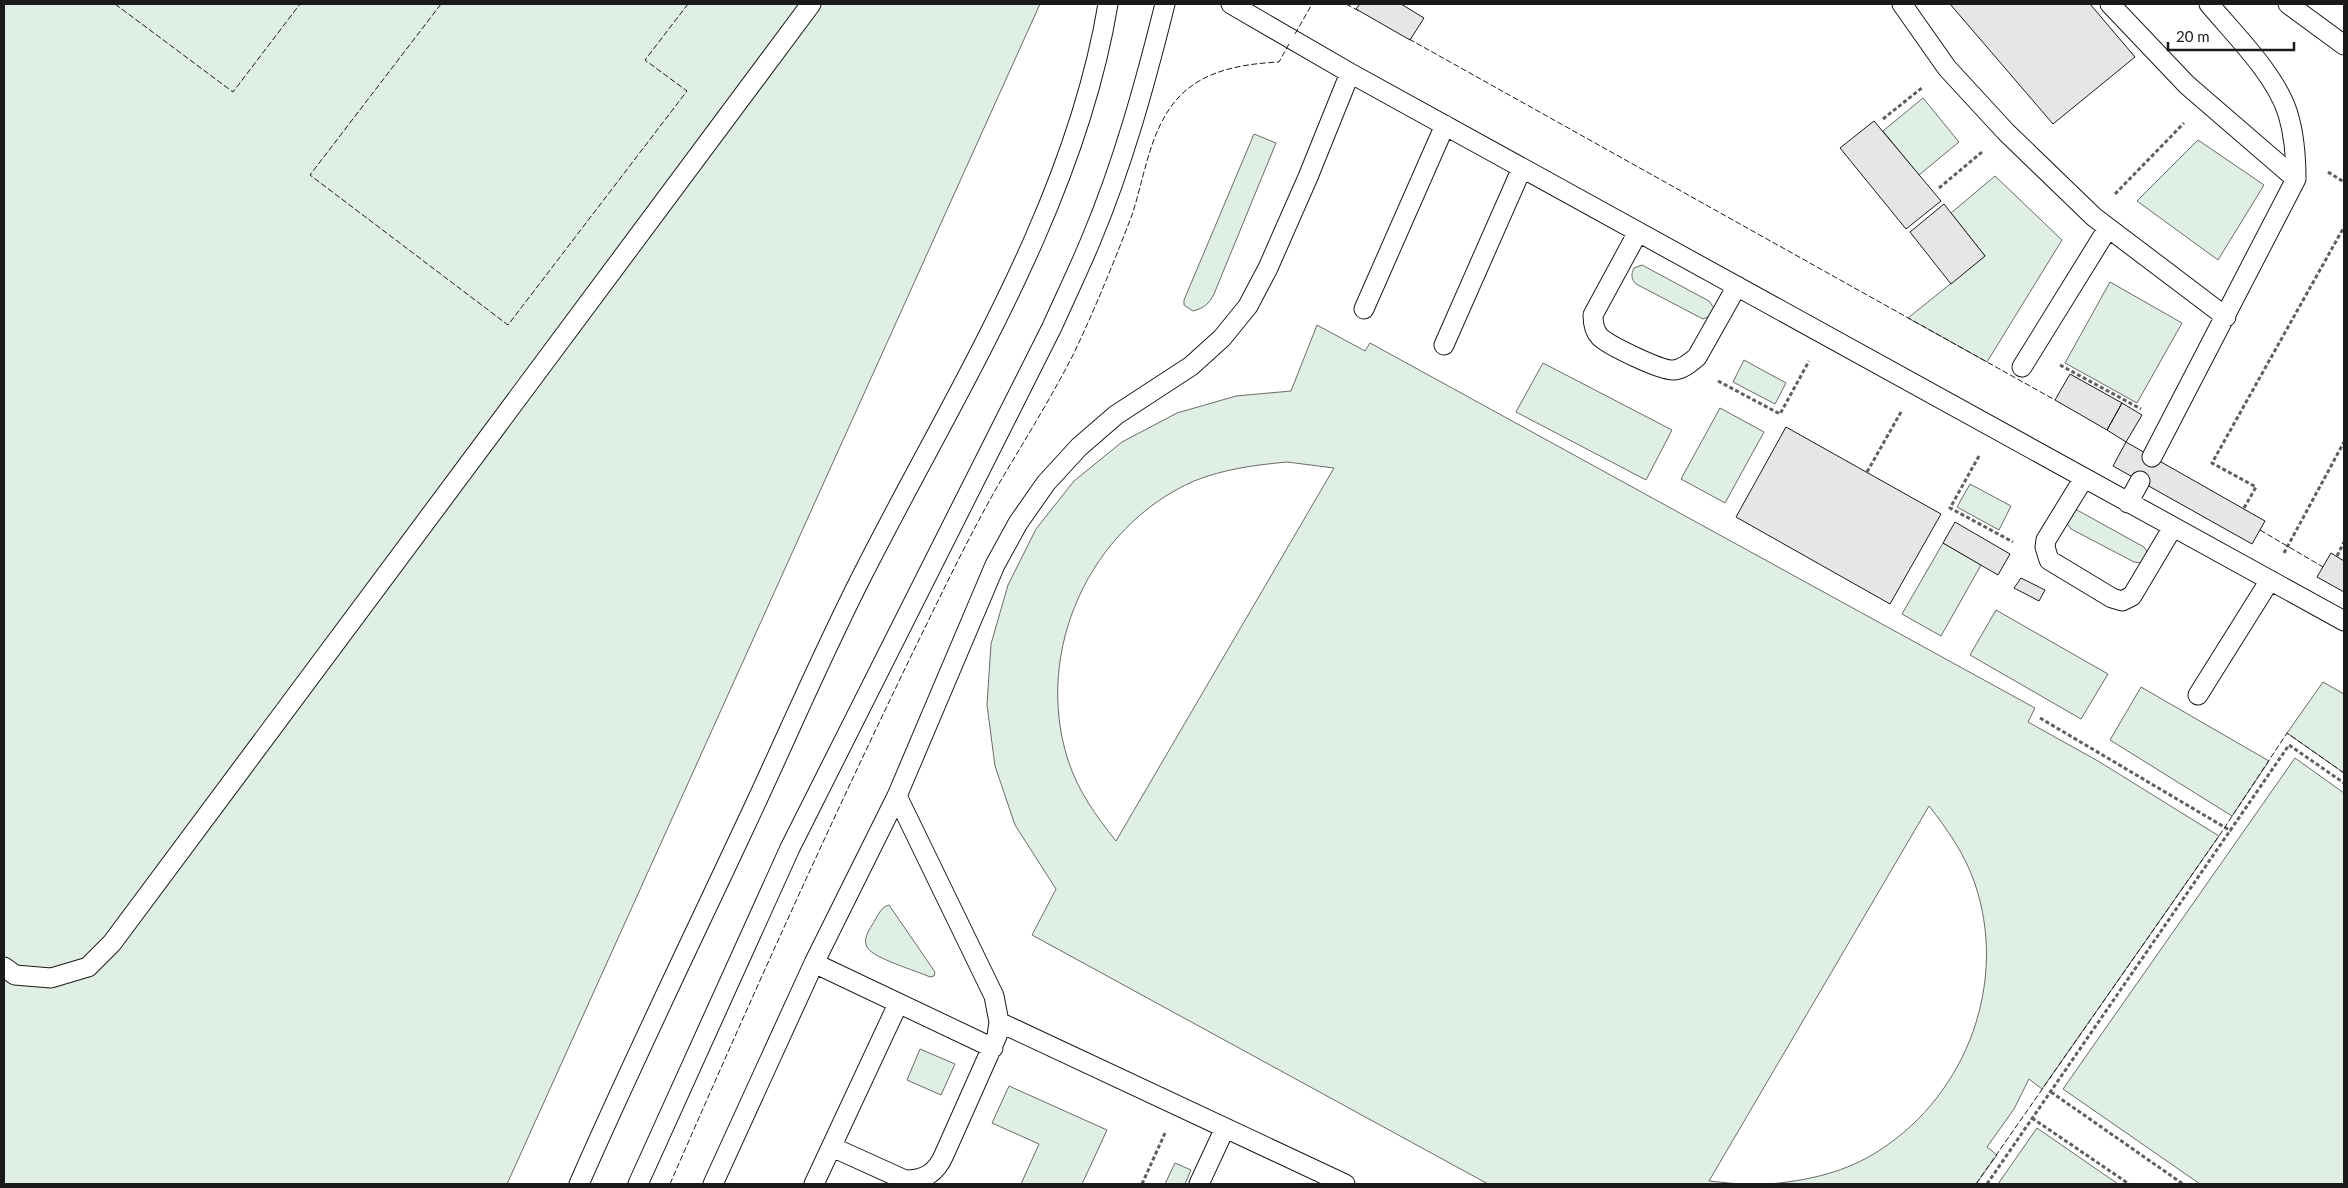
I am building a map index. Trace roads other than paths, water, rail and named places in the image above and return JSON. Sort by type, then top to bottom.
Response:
[{"type":"lane","points":[[4,967],[15,975],[51,978],[88,966],[112,943],[811,4]]},
{"type":"lane","points":[[579,1184],[866,567],[978,355],[1031,244],[1077,130],[1101,50],[1108,4]]},
{"type":"lane","points":[[638,1184],[790,848],[1052,327],[1088,248],[1124,151],[1164,4]]},
{"type":"lane","points":[[1231,4],[1350,73],[2344,621]]},
{"type":"lane","points":[[1902,4],[1947,68],[2006,132],[2101,222],[2226,317]]},
{"type":"lane","points":[[2110,4],[2205,101],[2296,179]]},
{"type":"lane","points":[[2152,457],[2296,179],[2296,153],[2288,113],[2273,83],[2209,4]]},
{"type":"lane","points":[[2288,4],[2344,45]]},
{"type":"lane","points":[[714,1184],[814,964],[897,796],[995,565],[1018,523],[1046,483],[1079,447],[1116,416],[1191,366],[1222,338],[1248,306],[1268,268],[1308,177],[1350,73]]},
{"type":"lane","points":[[1364,309],[1445,125]]},
{"type":"lane","points":[[1444,346],[1522,168]]},
{"type":"lane","points":[[2022,367],[2101,222]]},
{"type":"lane","points":[[1638,232],[1593,315],[1594,326],[1599,336],[1608,342],[1662,369],[1675,370],[1697,357],[1737,286]]},
{"type":"lane","points":[[2084,478],[2046,540],[2045,547],[2049,560],[2112,598],[2122,601],[2132,596],[2174,527]]},
{"type":"lane","points":[[2128,502],[2140,481]]},
{"type":"lane","points":[[2198,695],[2270,580]]},
{"type":"lane","points":[[832,1147],[905,1180],[918,1180],[929,1175],[939,1167],[993,1048],[999,1022],[994,996],[897,796]]},
{"type":"lane","points":[[814,964],[993,1048]]},
{"type":"lane","points":[[814,1184],[898,1004]]},
{"type":"lane","points":[[999,1022],[1345,1184]]},
{"type":"lane","points":[[1199,1184],[1225,1128]]}]
